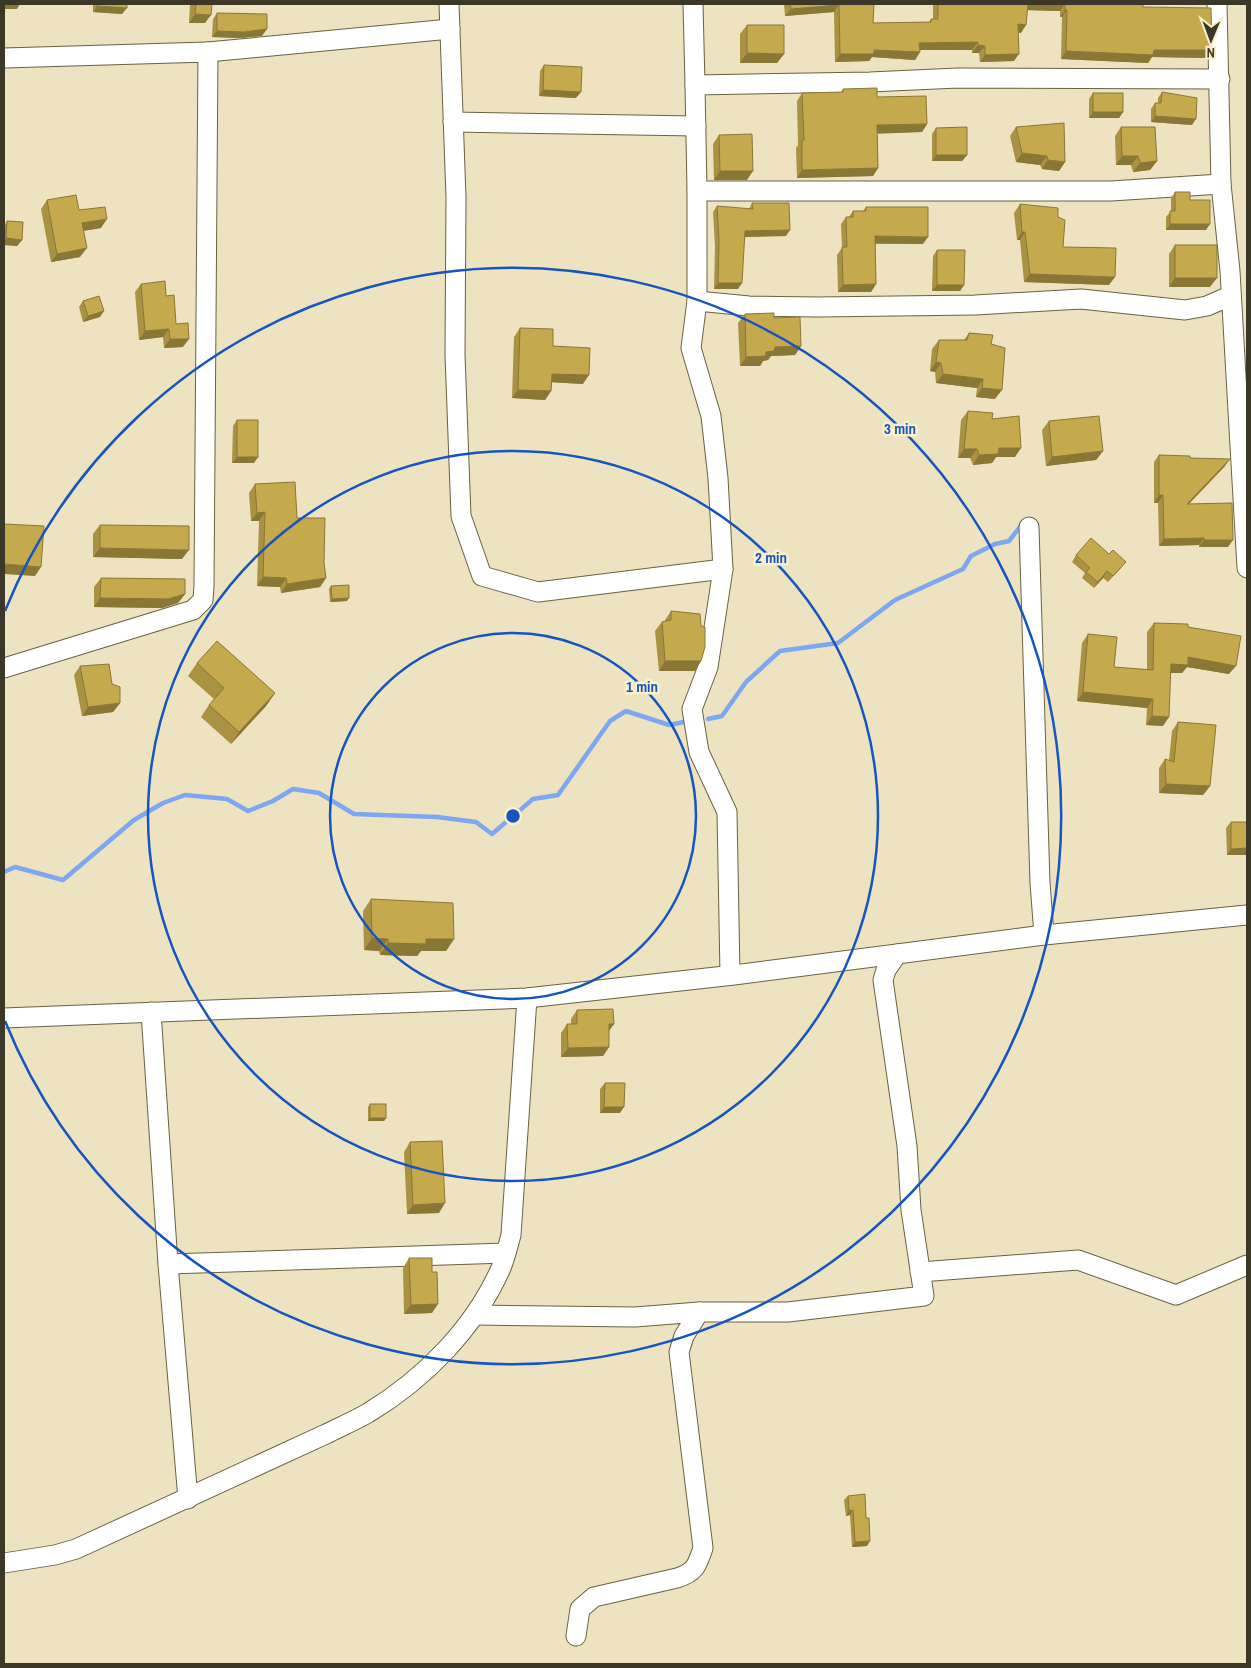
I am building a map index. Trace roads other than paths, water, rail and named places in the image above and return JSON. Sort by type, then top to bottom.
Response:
[{"type":"street","points":[[448,4],[456,197],[455,355],[461,516],[482,576],[538,592],[723,569]]},
{"type":"street","points":[[693,4],[697,301],[691,348],[711,416],[718,478],[723,569],[708,667],[692,709],[699,752],[727,812],[730,975]]},
{"type":"street","points":[[1217,4],[1221,184],[1239,271],[1230,296],[1247,568]]},
{"type":"street","points":[[4,58],[208,52],[450,29]]},
{"type":"street","points":[[4,668],[192,610],[203,600],[205,566],[208,52]]},
{"type":"street","points":[[695,85],[870,82],[958,78],[1220,79]]},
{"type":"street","points":[[453,122],[696,126]]},
{"type":"street","points":[[697,191],[1111,191],[1221,184]]},
{"type":"street","points":[[697,301],[749,306],[818,307],[975,305],[1081,299],[1185,310],[1207,306],[1230,296]]},
{"type":"street","points":[[1029,527],[1040,883],[1044,935]]},
{"type":"street","points":[[4,1018],[527,998],[730,975],[1044,935],[1247,915]]},
{"type":"street","points":[[476,1315],[635,1317],[699,1312],[788,1312],[924,1296],[910,1210],[907,1146],[882,980],[886,970],[897,954]]},
{"type":"street","points":[[4,1563],[55,1555],[76,1549],[188,1499],[367,1414],[406,1388],[447,1350],[476,1315],[501,1268],[511,1235],[527,998]]},
{"type":"street","points":[[151,1012],[168,1264],[188,1499]]},
{"type":"street","points":[[168,1264],[506,1253]]},
{"type":"street","points":[[920,1272],[1078,1260],[1176,1295],[1247,1265]]},
{"type":"street","points":[[576,1636],[580,1609],[594,1597],[677,1578],[687,1575],[696,1568],[703,1548],[679,1352],[684,1336],[699,1312]]},
{"type":"waterway","points":[[708,719],[722,716],[746,682],[780,651],[838,643],[895,600],[963,569],[971,556],[995,544],[1009,541],[1023,523]]},
{"type":"waterway","points":[[4,872],[15,867],[63,880],[134,820],[163,803],[185,795],[227,799],[248,811],[273,801],[293,789],[319,793],[354,814],[437,817],[476,822],[492,834],[533,799],[558,795],[610,721],[626,711],[669,725],[684,722]]}]
